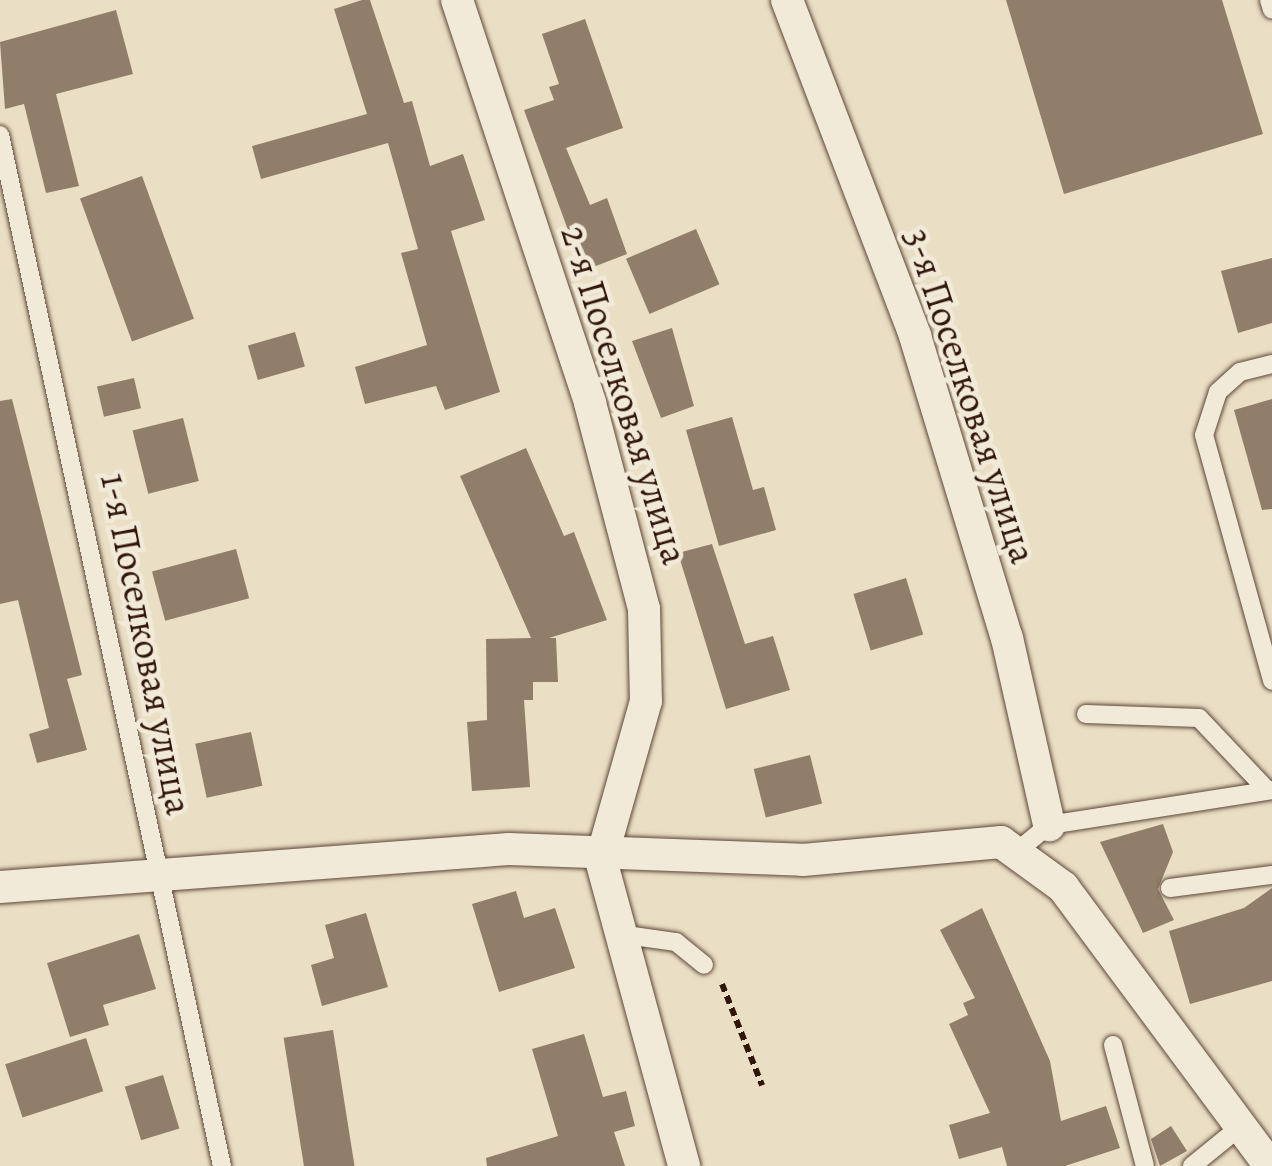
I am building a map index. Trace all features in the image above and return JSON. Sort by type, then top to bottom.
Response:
[{"type":"street","name":"2-я Поселковая улица","points":[[457,0],[590,403],[644,609],[646,700],[601,847],[619,934],[684,1166]]},
{"type":"street","name":"3-я Поселковая улица","points":[[787,0],[916,336],[1007,638],[1049,825]]},
{"type":"street","points":[[0,887],[156,869],[601,847],[733,860],[1000,842],[1020,849],[1120,956],[1270,1166]]},
{"type":"lane","points":[[1269,0],[1272,10]]},
{"type":"lane","name":"1-я Поселковая улица","points":[[0,135],[92,527],[156,869],[222,1166]]},
{"type":"lane","points":[[1272,364],[1240,372],[1204,416],[1272,681]]},
{"type":"lane","points":[[1086,714],[1199,718],[1269,790]]},
{"type":"lane","points":[[1020,849],[1049,825],[1269,790]]},
{"type":"lane","points":[[1170,888],[1272,875]]},
{"type":"lane","points":[[619,934],[676,942],[704,965]]},
{"type":"lane","points":[[1113,1044],[1146,1166]]},
{"type":"lane","points":[[1192,1166],[1242,1126]]},
{"type":"path","points":[[704,965],[734,1000],[762,1085]]},
{"type":"building","points":[[370,0],[404,103],[412,101],[430,166],[463,154],[485,220],[451,231],[500,392],[445,410],[436,386],[365,404],[355,367],[427,345],[401,253],[418,249],[388,143],[261,179],[252,146],[367,114],[334,9]]},
{"type":"building","points":[[1006,0],[1222,0],[1263,134],[1064,194]]},
{"type":"building","points":[[116,10],[133,74],[56,94],[79,186],[46,193],[24,104],[5,109],[0,42]]},
{"type":"building","points":[[585,19],[623,128],[566,148],[590,205],[607,198],[627,254],[583,271],[524,110],[554,100],[549,87],[559,84],[542,34]]},
{"type":"building","points":[[142,176],[194,319],[132,341],[80,199]]},
{"type":"building","points":[[696,229],[719,284],[649,314],[626,259]]},
{"type":"building","points":[[1272,258],[1272,323],[1238,333],[1221,271]]},
{"type":"building","points":[[672,328],[694,406],[661,418],[632,341]]},
{"type":"building","points":[[295,332],[305,367],[258,380],[248,346]]},
{"type":"building","points":[[134,378],[141,408],[104,417],[97,387]]},
{"type":"building","points":[[12,399],[82,675],[67,679],[87,750],[37,763],[29,734],[49,728],[18,600],[0,604],[0,401]]},
{"type":"building","points":[[1272,399],[1272,509],[1262,510],[1234,410]]},
{"type":"building","points":[[732,417],[753,490],[764,487],[776,530],[719,546],[686,430]]},
{"type":"building","points":[[183,418],[199,481],[148,494],[133,431]]},
{"type":"building","points":[[526,448],[564,536],[574,532],[607,620],[549,638],[556,638],[558,682],[533,682],[533,700],[524,700],[530,787],[472,791],[467,722],[487,720],[486,639],[531,638],[460,476]]},
{"type":"building","points":[[712,544],[745,644],[773,636],[790,690],[726,709],[678,553]]},
{"type":"building","points":[[236,549],[249,598],[165,621],[152,572]]},
{"type":"building","points":[[906,578],[923,634],[871,651],[853,594]]},
{"type":"building","points":[[251,732],[262,786],[207,798],[195,744]]},
{"type":"building","points":[[810,755],[822,804],[766,818],[754,769]]},
{"type":"building","points":[[1163,824],[1173,852],[1158,889],[1174,920],[1143,933],[1100,842]]},
{"type":"building","points":[[1272,888],[1272,981],[1190,1004],[1169,931],[1244,908]]},
{"type":"building","points":[[516,891],[524,918],[555,908],[575,968],[499,992],[472,904]]},
{"type":"building","points":[[982,908],[1050,1061],[1061,1121],[1106,1106],[1120,1148],[1065,1166],[1007,1166],[1002,1147],[959,1159],[949,1125],[990,1113],[949,1024],[968,1015],[963,1003],[975,998],[940,930]]},
{"type":"building","points":[[366,913],[388,987],[322,1006],[311,965],[334,958],[325,925]]},
{"type":"building","points":[[139,934],[156,989],[103,1005],[109,1025],[70,1037],[47,963]]},
{"type":"building","points":[[333,1030],[355,1166],[304,1166],[284,1038]]},
{"type":"building","points":[[584,1034],[603,1097],[626,1091],[635,1126],[614,1132],[625,1166],[487,1166],[486,1158],[558,1136],[532,1049]]},
{"type":"building","points":[[86,1038],[103,1091],[22,1118],[5,1064]]},
{"type":"building","points":[[163,1075],[179,1129],[141,1140],[125,1087]]},
{"type":"building","points":[[1171,1126],[1187,1151],[1160,1166],[1151,1139]]}]
